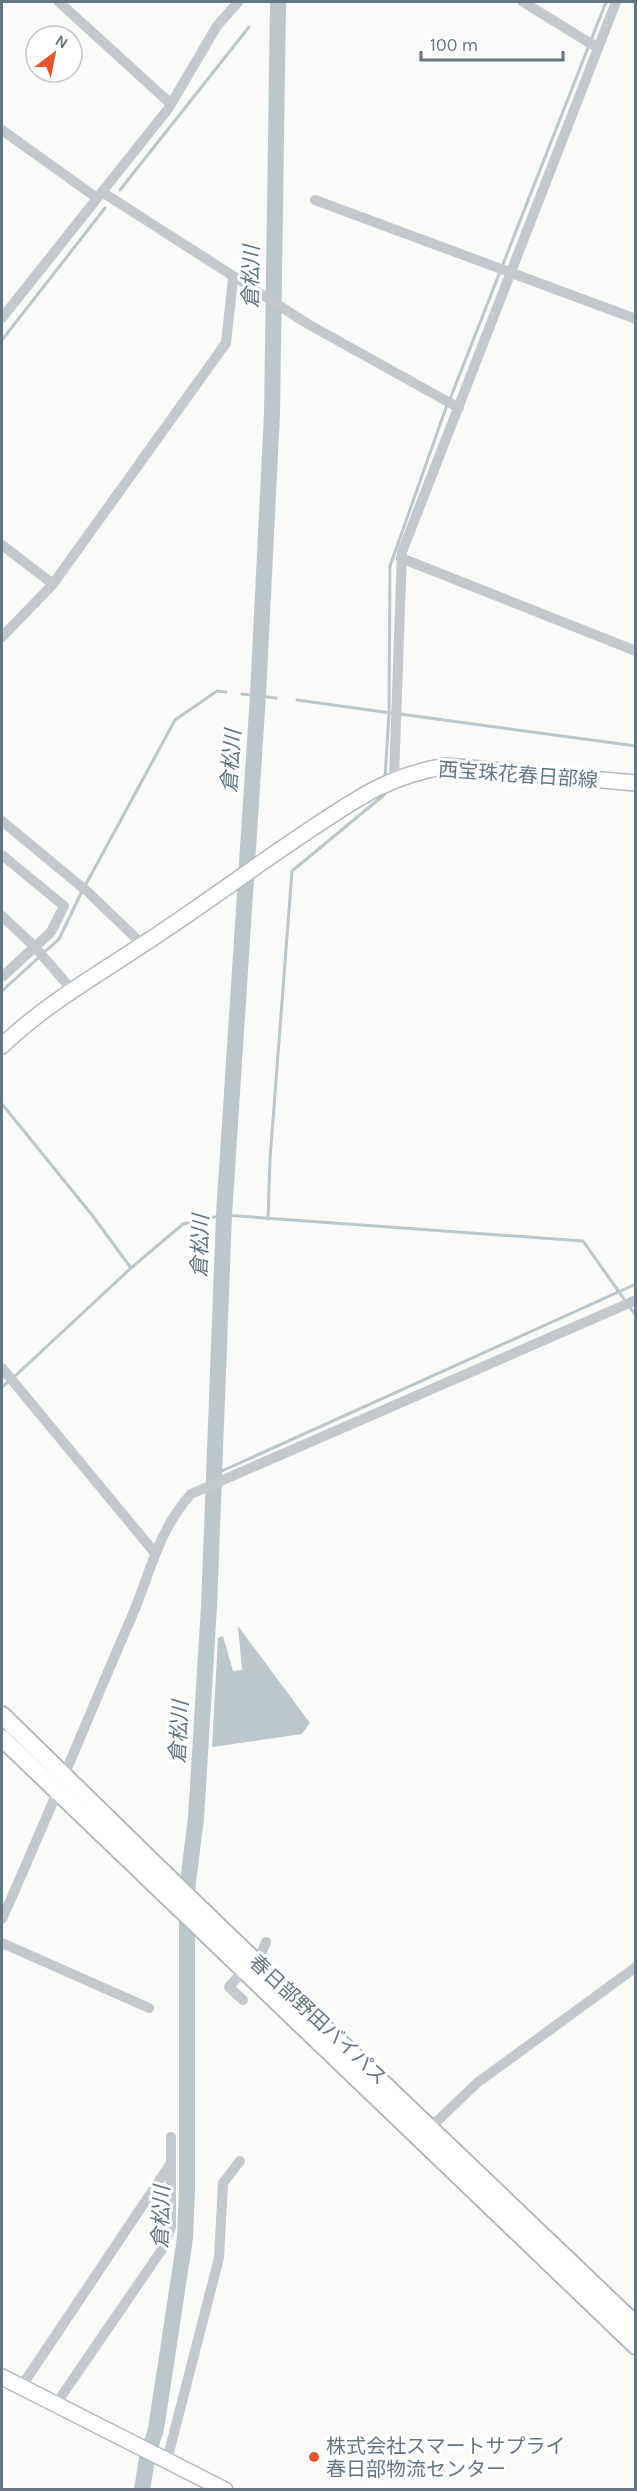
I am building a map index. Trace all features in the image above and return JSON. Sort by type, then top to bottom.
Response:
[{"type":"highway","name":"春日部野田バイパス","points":[[2,1715],[214,1922],[636,2325]]},
{"type":"highway","name":"春日部野田バイパス","points":[[2,1738],[636,2346]]},
{"type":"main road","name":"西宝珠花春日部線","points":[[143,945],[351,802],[394,778],[418,770],[447,766],[636,783]]},
{"type":"main road","points":[[2,1046],[72,990],[143,945]]},
{"type":"main road","points":[[2,2377],[225,2490]]},
{"type":"street","points":[[59,2],[171,104]]},
{"type":"street","points":[[2,318],[171,104],[217,26],[238,2]]},
{"type":"street","points":[[523,2],[598,48]]},
{"type":"street","points":[[394,778],[401,558],[456,407],[616,2]]},
{"type":"street","points":[[2,130],[233,279],[456,407]]},
{"type":"street","points":[[315,200],[636,319]]},
{"type":"street","points":[[2,637],[53,584],[226,343],[233,279]]},
{"type":"street","points":[[2,545],[53,584]]},
{"type":"street","points":[[401,558],[636,651]]},
{"type":"street","points":[[2,821],[89,893],[143,945]]},
{"type":"street","points":[[2,855],[64,906],[51,932],[2,977]]},
{"type":"street","points":[[2,916],[35,947],[72,990]]},
{"type":"street","points":[[2,1919],[134,1612],[155,1553],[173,1514],[191,1494],[636,1300]]},
{"type":"street","points":[[2,1368],[155,1553]]},
{"type":"street","points":[[2,1943],[149,2008]]},
{"type":"street","points":[[431,2127],[477,2083],[636,1967]]},
{"type":"street","points":[[236,1978],[229,1987],[243,2000]]},
{"type":"street","points":[[56,2404],[163,2248],[171,2227],[171,2137]]},
{"type":"street","points":[[161,2457],[219,2258],[223,2183],[240,2161]]},
{"type":"street","points":[[21,2387],[171,2162]]},
{"type":"shaded area","points":[[238,1626],[310,1723],[302,1734],[212,1747],[218,1638],[223,1636],[233,1671],[242,1670]]},
{"type":"waterway","name":"倉松川","points":[[142,2490],[147,2458],[156,2429],[185,2238],[187,1890],[196,1818],[209,1607],[224,1215],[258,695],[272,414],[278,2]]},
{"type":"waterway","points":[[450,399],[606,2]]},
{"type":"waterway","points":[[120,190],[249,27]]},
{"type":"waterway","points":[[2,340],[105,208]]},
{"type":"waterway","points":[[385,778],[389,713],[390,566],[447,405]]},
{"type":"waterway","points":[[85,886],[175,720],[217,691],[226,692]]},
{"type":"waterway","name":"倉松川","points":[[242,694],[276,698]]},
{"type":"waterway","points":[[297,700],[391,713]]},
{"type":"waterway","points":[[400,714],[636,746]]},
{"type":"waterway","points":[[268,1219],[270,1159],[292,871],[384,795],[384,791]]},
{"type":"waterway","points":[[2,991],[59,939],[82,891]]},
{"type":"waterway","points":[[2,1104],[92,1215],[131,1268]]},
{"type":"waterway","points":[[14,1377],[131,1268],[183,1224],[224,1215],[583,1241],[636,1316]]},
{"type":"waterway","points":[[213,1475],[636,1284]]},
{"type":"waterway","points":[[2,1387],[9,1381]]},
{"type":"place","name":"株式会社スマートサプライ 春日部物流センター","points":[[314,2457]]}]
